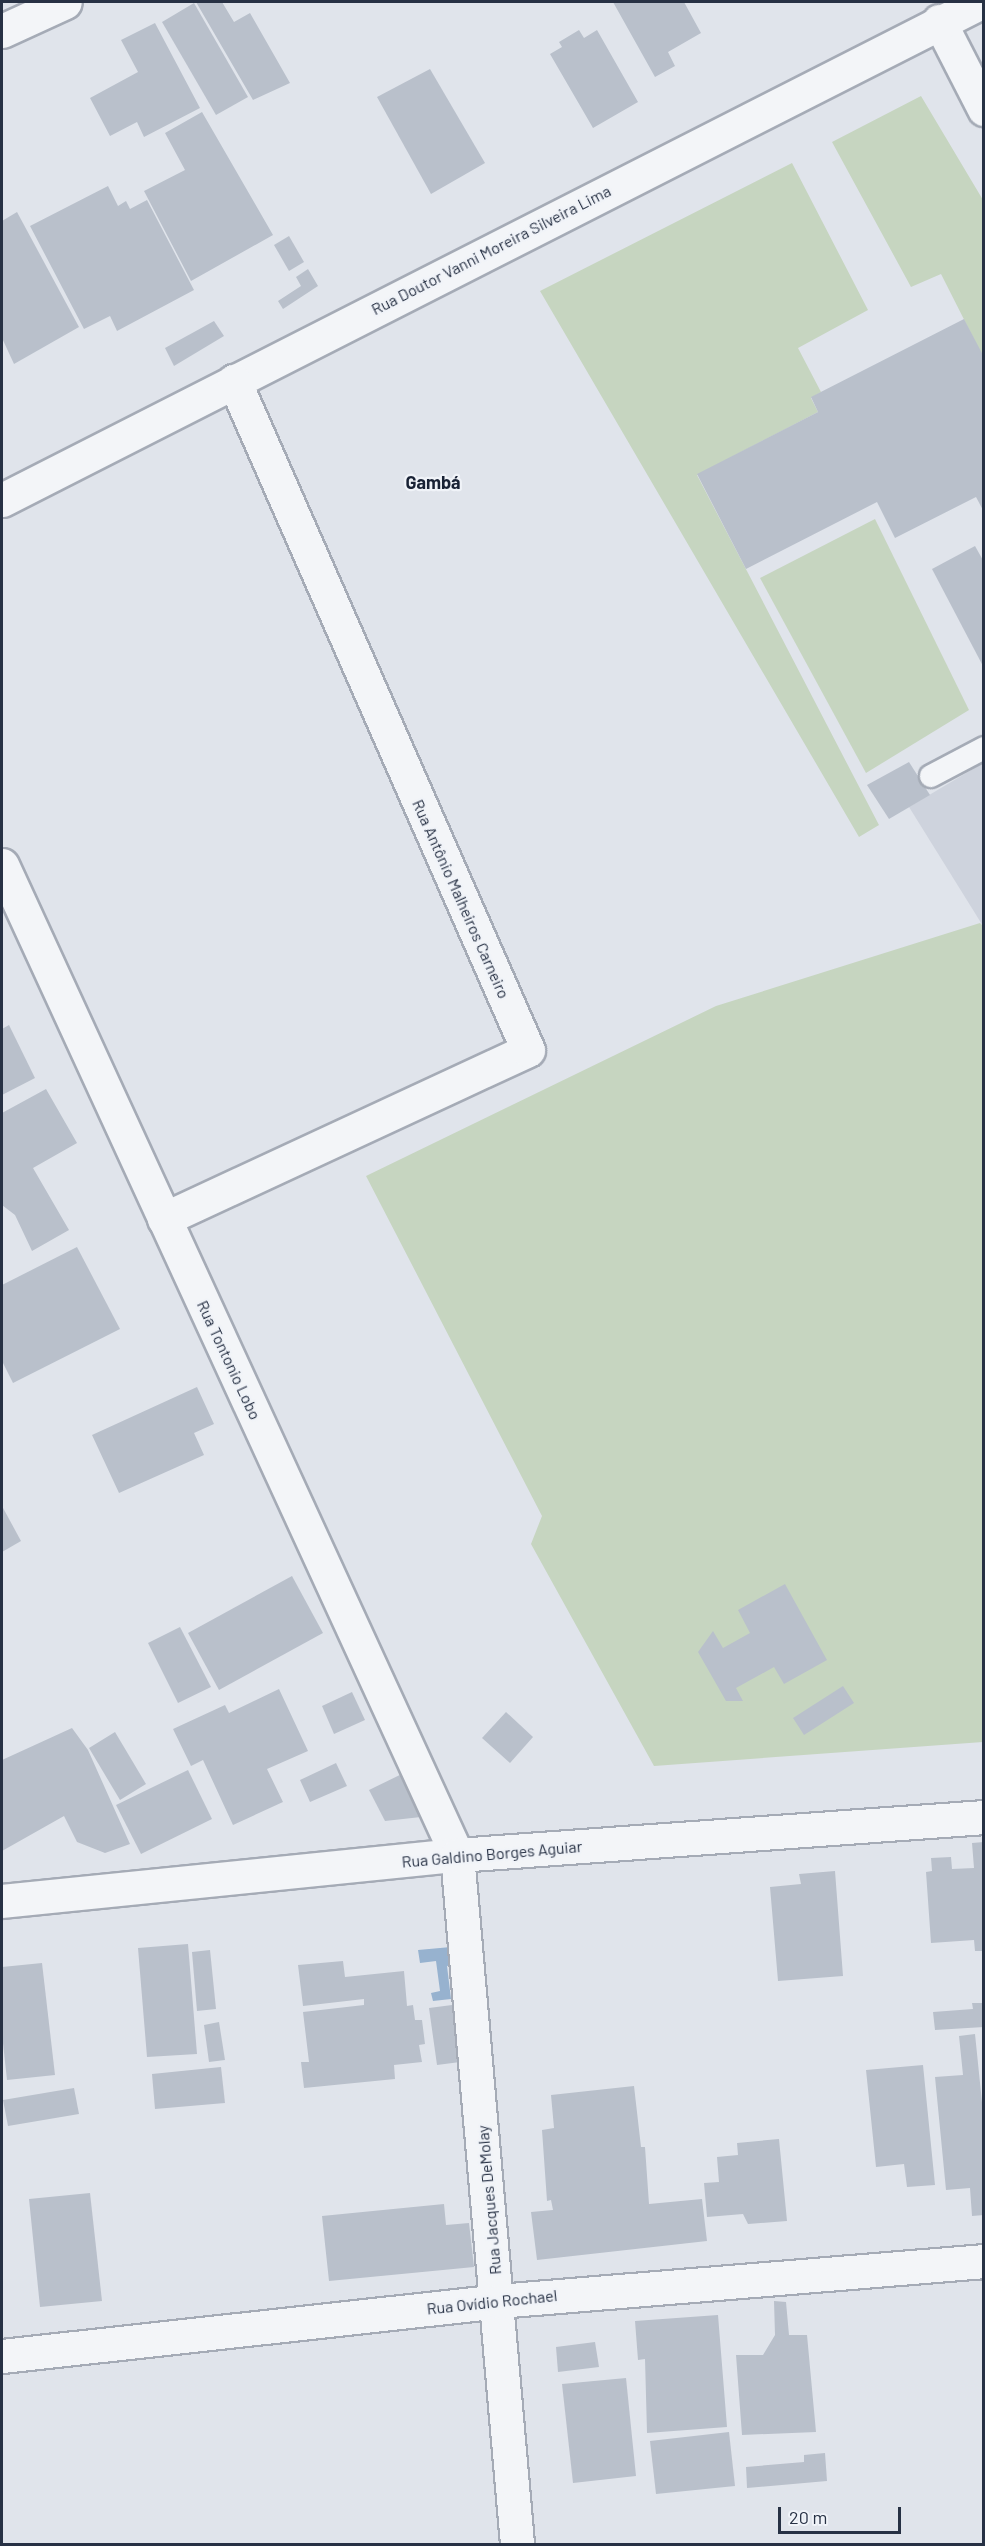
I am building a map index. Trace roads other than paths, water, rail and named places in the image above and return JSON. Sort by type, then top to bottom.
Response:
[{"type":"street","points":[[2,31],[65,2]]},
{"type":"street","name":"Rua Doutor Vanni Moreira Silveira Lima","points":[[2,500],[939,21],[981,2]]},
{"type":"street","points":[[939,21],[984,109]]},
{"type":"street","name":"Rua Antônio Malheiros Carneiro","points":[[164,1219],[528,1050],[234,381]]},
{"type":"street","name":"Rua Tontonio Lobo","points":[[2,865],[457,1855]]},
{"type":"street","name":"Rua Galdino Borges Aguiar","points":[[2,1902],[457,1855],[984,1817]]},
{"type":"street","name":"Rua Jacques DeMolay","points":[[457,1855],[498,2301],[516,2544]]},
{"type":"street","name":"Rua Ovídio Rochael","points":[[2,2356],[498,2301],[984,2261]]},
{"type":"lane","points":[[931,776],[984,748]]},
{"type":"water","points":[[451,1947],[453,1965],[447,1966],[451,1999],[433,2001],[431,1993],[440,1991],[436,1961],[420,1963],[418,1950]]},
{"type":"district","name":"Gambá","points":[[433,482]]}]
